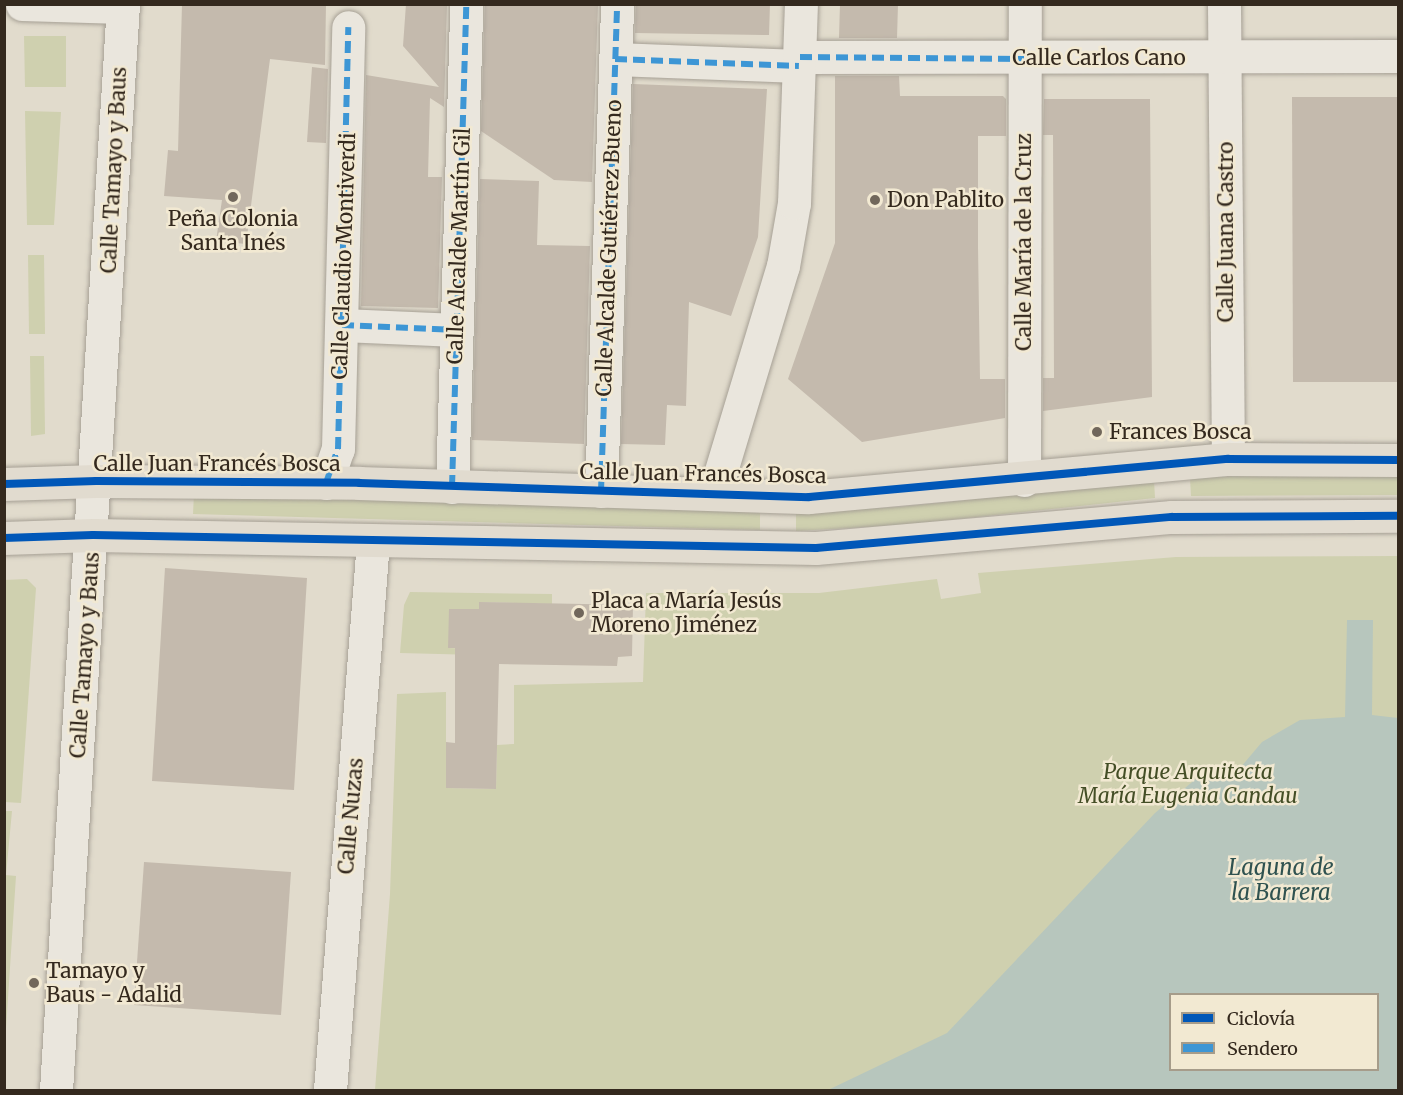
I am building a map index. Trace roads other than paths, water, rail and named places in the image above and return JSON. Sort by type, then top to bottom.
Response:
[{"type":"main road","name":"Calle Juan Francés Bosca","points":[[4,484],[96,481],[326,483],[809,497],[1024,480],[1228,459],[1398,460]]},
{"type":"main road","points":[[4,538],[93,535],[816,548],[1172,517],[1398,516]]},
{"type":"street","points":[[22,4],[122,6]]},
{"type":"street","name":"Calle Alcalde Martín Gil","points":[[452,487],[466,4]]},
{"type":"street","name":"Calle Alcalde Gutiérrez Bueno","points":[[601,491],[617,4]]},
{"type":"street","points":[[714,494],[783,266],[794,203],[801,4]]},
{"type":"street","name":"Calle María de la Cruz","points":[[1024,480],[1025,4]]},
{"type":"street","name":"Calle Juana Castro","points":[[1224,4],[1228,459]]},
{"type":"street","name":"Calle Tamayo y Baus","points":[[56,1090],[93,535],[122,6]]},
{"type":"street","name":"Calle Claudio Montiverdi","points":[[326,483],[338,449],[348,27]]},
{"type":"street","name":"Calle Carlos Cano","points":[[615,59],[800,62],[1398,56]]},
{"type":"street","points":[[342,325],[457,330]]},
{"type":"street","name":"Calle Nuzas","points":[[330,1090],[373,541]]},
{"type":"water","name":"Laguna de la Barrera","points":[[1347,620],[1373,620],[1372,715],[1398,718],[1398,1090],[828,1090],[947,1033],[1155,813],[1197,778],[1235,774],[1262,742],[1300,720],[1345,717]]},
{"type":"place","name":"Peña Colonia Santa Inés","points":[[233,197]]},
{"type":"place","name":"Don Pablito","points":[[875,200]]},
{"type":"place","name":"Frances Bosca","points":[[1097,432]]},
{"type":"place","name":"Placa a María Jesús Moreno Jiménez","points":[[579,613]]},
{"type":"place","name":"Tamayo y Baus - Adalid","points":[[34,983]]},
{"type":"park label","name":"Parque Arquitecta María Eugenia Candau","points":[[1188,784]]}]
